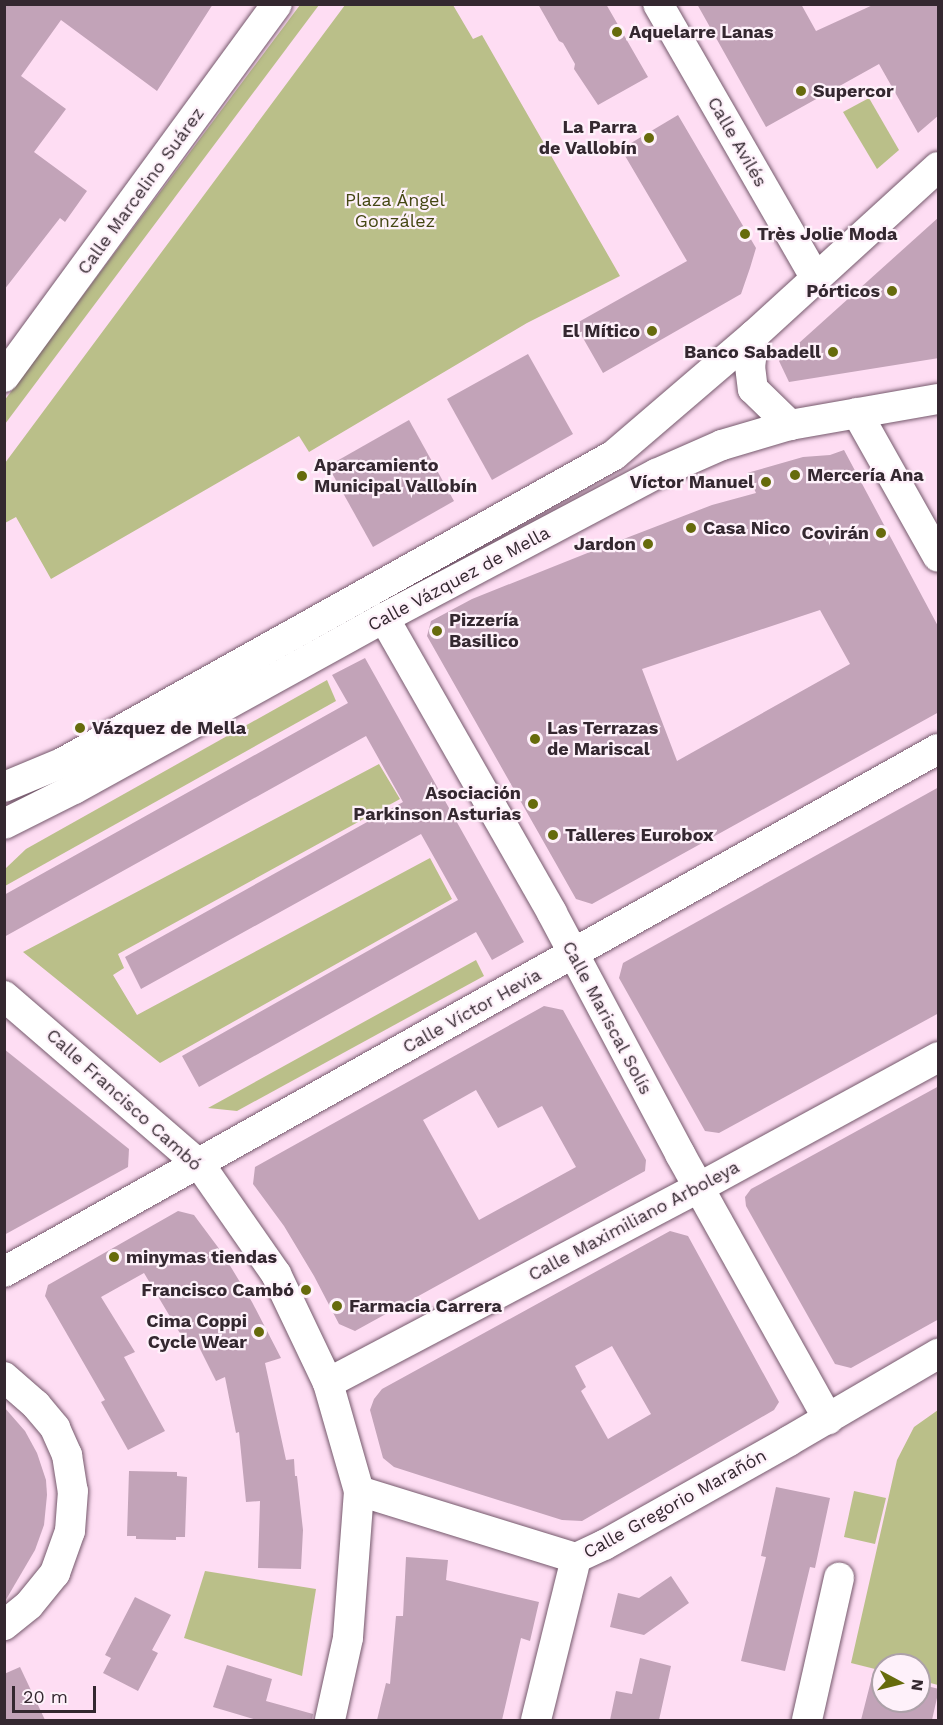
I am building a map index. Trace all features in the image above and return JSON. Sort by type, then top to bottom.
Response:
[{"type":"street","name":"Calle Marcelino Suárez","points":[[4,376],[277,4]]},
{"type":"street","name":"Calle Avilés","points":[[658,4],[816,279]]},
{"type":"street","name":"Calle Vázquez de Mella","points":[[4,787],[62,763],[614,455],[754,335],[939,167]]},
{"type":"street","points":[[754,335],[750,366],[753,389],[790,425]]},
{"type":"street","name":"Calle Vázquez de Mella","points":[[4,824],[74,789],[384,618],[656,474],[722,445],[790,425],[939,399]]},
{"type":"street","points":[[858,413],[939,557]]},
{"type":"street","name":"Calle Mariscal Solís","points":[[384,618],[573,954],[828,1419]]},
{"type":"street","name":"Calle Víctor Hevia","points":[[4,1272],[200,1165],[939,749]]},
{"type":"street","name":"Calle Francisco Cambó","points":[[4,996],[200,1165],[276,1274],[328,1383],[359,1491],[348,1638],[330,1720]]},
{"type":"street","name":"Calle Maximiliano Arboleya","points":[[328,1383],[700,1187],[939,1057]]},
{"type":"street","name":"Calle Gregorio Marañón","points":[[359,1491],[576,1558],[604,1545],[939,1354]]},
{"type":"street","points":[[4,1377],[41,1409],[55,1428],[67,1455],[73,1491],[70,1531],[55,1573],[29,1605],[4,1625]]},
{"type":"street","points":[[536,1720],[576,1558]]},
{"type":"street","points":[[807,1720],[839,1578]]},
{"type":"green space","points":[[300,5],[319,5],[5,424],[4,401]]},
{"type":"green space","name":"Plaza Ángel González","points":[[345,5],[453,5],[473,39],[482,35],[620,276],[527,323],[309,452],[299,436],[51,579],[16,517],[5,523],[5,463]]},
{"type":"green space","points":[[869,98],[899,150],[877,169],[843,112]]},
{"type":"green space","points":[[327,680],[336,701],[5,886],[5,869],[26,849]]},
{"type":"green space","points":[[379,764],[400,799],[118,954],[124,968],[113,975],[137,1015],[430,858],[452,899],[160,1063],[23,952]]},
{"type":"green space","points":[[476,960],[484,976],[237,1111],[208,1108]]},
{"type":"green space","points":[[938,1410],[938,1685],[931,1683],[931,1653],[871,1653],[871,1668],[851,1663],[897,1460],[914,1427]]},
{"type":"green space","points":[[854,1491],[886,1498],[875,1544],[844,1537]]},
{"type":"green space","points":[[205,1571],[316,1589],[302,1676],[184,1638]]},
{"type":"building","points":[[4,4],[213,4],[157,91],[61,20],[21,76],[66,109],[34,152],[87,191],[65,222],[60,218],[4,290]]},
{"type":"building","points":[[538,4],[606,4],[648,77],[598,105],[574,69],[575,64]]},
{"type":"building","points":[[697,4],[801,4],[816,31],[875,4],[939,4],[939,115],[918,133],[879,64],[766,127]]},
{"type":"building","points":[[678,115],[756,248],[741,294],[603,373],[575,324],[687,261],[621,149]]},
{"type":"building","name":"Pórticos","points":[[939,217],[939,358],[789,382],[779,361]]},
{"type":"building","points":[[528,354],[573,434],[492,480],[447,399]]},
{"type":"building","points":[[409,420],[454,501],[373,547],[328,466]]},
{"type":"building","points":[[844,450],[939,628],[939,712],[592,904],[576,899],[427,636],[431,621],[472,599],[595,550],[712,505],[756,493],[747,473],[803,457],[830,455]],"holes":[[[820,610],[850,664],[677,761],[642,669]]]},
{"type":"building","points":[[365,658],[524,942],[492,960],[476,932],[199,1087],[182,1056],[458,900],[421,834],[141,989],[125,957],[403,802],[366,736],[4,937],[4,895],[348,703],[332,675]]},
{"type":"building","points":[[939,787],[939,1013],[719,1133],[705,1131],[619,978],[623,963]]},
{"type":"building","points":[[544,1006],[563,1010],[646,1160],[645,1171],[355,1331],[339,1324],[284,1226],[253,1184],[255,1167]],"holes":[[[476,1090],[498,1128],[542,1106],[576,1167],[479,1220],[423,1120]]]},
{"type":"building","points":[[4,1049],[129,1149],[128,1167],[4,1235]]},
{"type":"building","points":[[939,1086],[939,1319],[851,1368],[835,1364],[746,1206],[745,1197],[751,1189]]},
{"type":"building","points":[[178,1211],[194,1215],[223,1254],[252,1302],[281,1358],[265,1363],[286,1460],[294,1459],[295,1476],[297,1476],[303,1530],[301,1569],[258,1568],[260,1501],[246,1502],[239,1432],[236,1433],[225,1377],[216,1381],[195,1339],[187,1345],[144,1273],[101,1297],[135,1352],[124,1357],[165,1431],[128,1450],[101,1402],[105,1400],[45,1296],[48,1285]]},
{"type":"building","points":[[670,1231],[688,1236],[779,1402],[774,1410],[582,1521],[562,1520],[394,1467],[383,1458],[370,1410],[374,1399],[382,1389]],"holes":[[[612,1346],[651,1414],[608,1439],[581,1391],[586,1387],[575,1366]]]},
{"type":"building","points":[[4,1407],[25,1431],[37,1453],[46,1480],[47,1495],[44,1525],[35,1550],[4,1603]]},
{"type":"building","points":[[129,1471],[177,1472],[177,1476],[187,1477],[185,1537],[176,1537],[176,1540],[136,1539],[136,1536],[127,1536]]},
{"type":"building","points":[[776,1487],[830,1498],[815,1568],[810,1567],[785,1671],[741,1661],[766,1557],[761,1556]]},
{"type":"building","points":[[406,1557],[448,1560],[446,1580],[539,1602],[530,1641],[521,1638],[502,1720],[377,1720],[386,1683],[390,1684],[396,1616],[403,1616]]},
{"type":"building","points":[[671,1576],[689,1603],[644,1635],[610,1627],[618,1593],[639,1598]]},
{"type":"building","points":[[135,1597],[171,1615],[152,1650],[158,1653],[138,1691],[103,1673],[111,1658],[105,1655]]},
{"type":"building","points":[[640,1658],[671,1666],[659,1720],[610,1720],[616,1691],[632,1694]]},
{"type":"building","points":[[227,1665],[272,1679],[266,1701],[313,1714],[312,1720],[257,1720],[213,1707]]},
{"type":"building","points":[[20,1667],[45,1720],[4,1720],[4,1674]]},
{"type":"building","points":[[871,1681],[871,1713],[931,1713],[931,1687],[939,1689],[932,1720],[861,1720]]},
{"type":"place","name":"Aquelarre Lanas","points":[[617,32]]},
{"type":"place","name":"Supercor","points":[[801,91]]},
{"type":"place","name":"La Parra de Vallobín","points":[[649,138]]},
{"type":"place","name":"Très Jolie Moda","points":[[745,234]]},
{"type":"place","name":"Pórticos","points":[[892,291]]},
{"type":"place","name":"El Mítico","points":[[652,331]]},
{"type":"place","name":"Banco Sabadell","points":[[833,352]]},
{"type":"place","name":"Mercería Ana","points":[[795,475]]},
{"type":"place","name":"Aparcamiento Municipal Vallobín","points":[[302,476]]},
{"type":"place","name":"Víctor Manuel","points":[[766,482]]},
{"type":"place","name":"Casa Nico","points":[[691,528]]},
{"type":"place","name":"Covirán","points":[[881,533]]},
{"type":"place","name":"Jardon","points":[[648,544]]},
{"type":"place","name":"Pizzería Basilico","points":[[437,631]]},
{"type":"place","name":"Vázquez de Mella","points":[[80,728]]},
{"type":"place","name":"Las Terrazas de Mariscal","points":[[535,739]]},
{"type":"place","name":"Asociación Parkinson Asturias","points":[[533,804]]},
{"type":"place","name":"Talleres Eurobox","points":[[553,835]]},
{"type":"place","name":"minymas tiendas","points":[[114,1257]]},
{"type":"place","name":"Francisco Cambó","points":[[306,1290]]},
{"type":"place","name":"Farmacia Carrera","points":[[337,1306]]},
{"type":"place","name":"Cima Coppi Cycle Wear","points":[[259,1332]]}]
